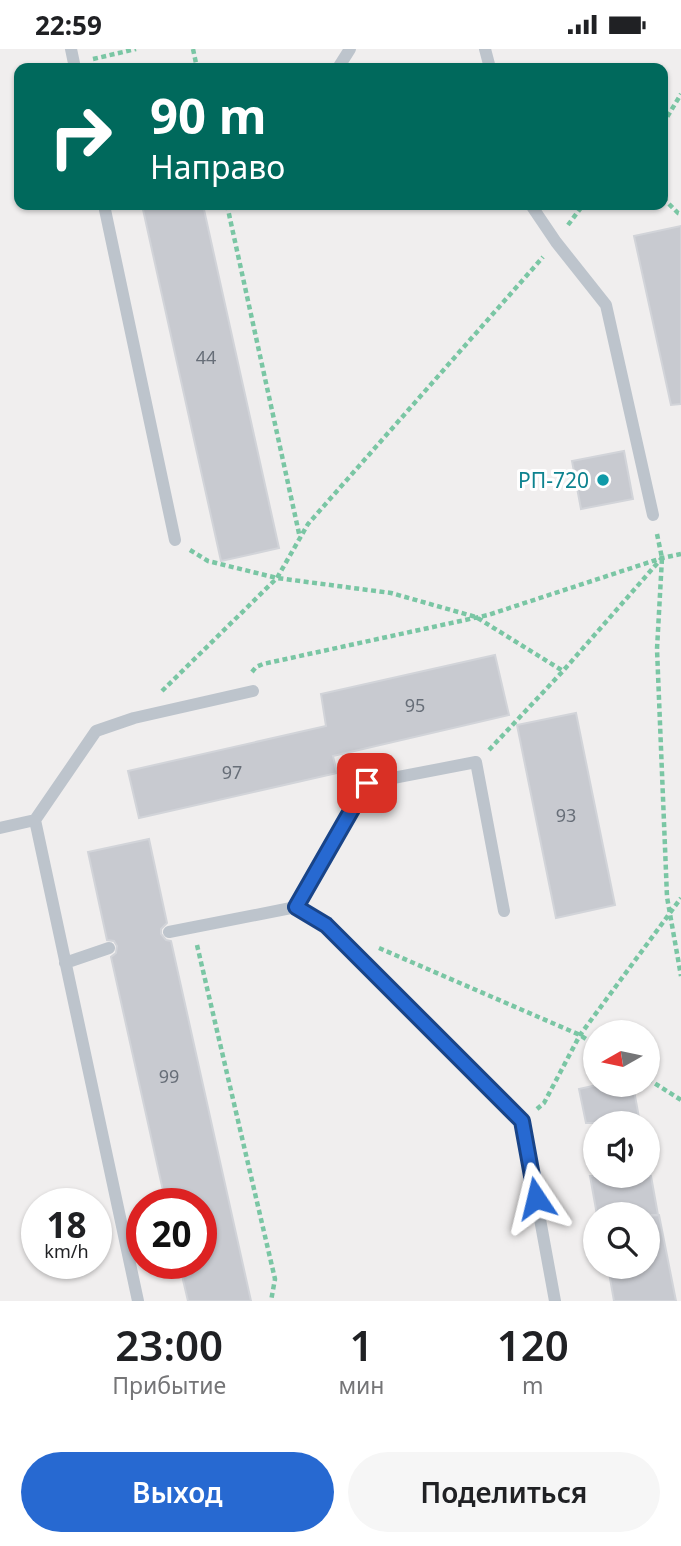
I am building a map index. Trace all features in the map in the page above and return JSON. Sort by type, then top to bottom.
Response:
[{"type":"lane","points":[[105,210],[174,540]]},
{"type":"lane","points":[[534,210],[606,305],[653,515]]},
{"type":"lane","points":[[0,828],[35,820],[96,731],[134,718],[253,691]]},
{"type":"lane","points":[[296,907],[367,783],[477,762],[504,911]]},
{"type":"lane","points":[[35,820],[138,1301]]},
{"type":"lane","points":[[169,932],[296,907],[326,925],[522,1121],[555,1301]]},
{"type":"lane","points":[[65,963],[109,948]]},
{"type":"path","points":[[85,63],[136,49]]},
{"type":"path","points":[[668,116],[681,94]]},
{"type":"path","points":[[228,210],[300,538]]},
{"type":"path","points":[[134,718],[277,578],[308,524],[556,242]]},
{"type":"path","points":[[653,515],[662,558],[657,649],[667,897],[681,976]]},
{"type":"path","points":[[174,540],[208,561],[277,578],[391,593],[476,618],[563,671]]},
{"type":"path","points":[[235,695],[256,667],[263,664],[488,615],[662,558],[680,556]]},
{"type":"path","points":[[477,762],[563,671],[662,558]]},
{"type":"path","points":[[522,1121],[544,1103],[580,1035],[681,898]]},
{"type":"path","points":[[193,927],[275,1279],[271,1301]]},
{"type":"path","points":[[376,947],[583,1037]]},
{"type":"path","points":[[660,1087],[681,1100]]},
{"type":"building","points":[[143,210],[204,210],[279,548],[221,561]]},
{"type":"building","points":[[681,226],[681,404],[671,405],[634,236]]},
{"type":"building","name":"РП-720","points":[[624,451],[633,499],[581,509],[572,461]]},
{"type":"building","points":[[495,655],[509,715],[333,756],[337,773],[139,818],[128,771],[326,726],[321,694]]},
{"type":"building","points":[[576,713],[615,905],[556,918],[517,725]]},
{"type":"building","points":[[149,839],[167,923],[161,929],[161,934],[171,941],[251,1301],[188,1301],[183,1279],[217,1279],[217,1188],[162,1188],[111,957],[116,953],[117,946],[114,941],[107,940],[88,852]]},
{"type":"building","points":[[583,1088],[583,1097],[635,1097],[638,1111],[584,1111],[579,1089]]},
{"type":"building","points":[[592,1188],[653,1188],[656,1202],[595,1202]]},
{"type":"building","points":[[660,1220],[676,1301],[614,1301],[610,1279],[660,1279]]},
{"type":"place","name":"РП-720","points":[[603,480]]},
{"type":"route","points":[[367,783],[296,907],[326,925],[522,1121],[536,1198]]}]
